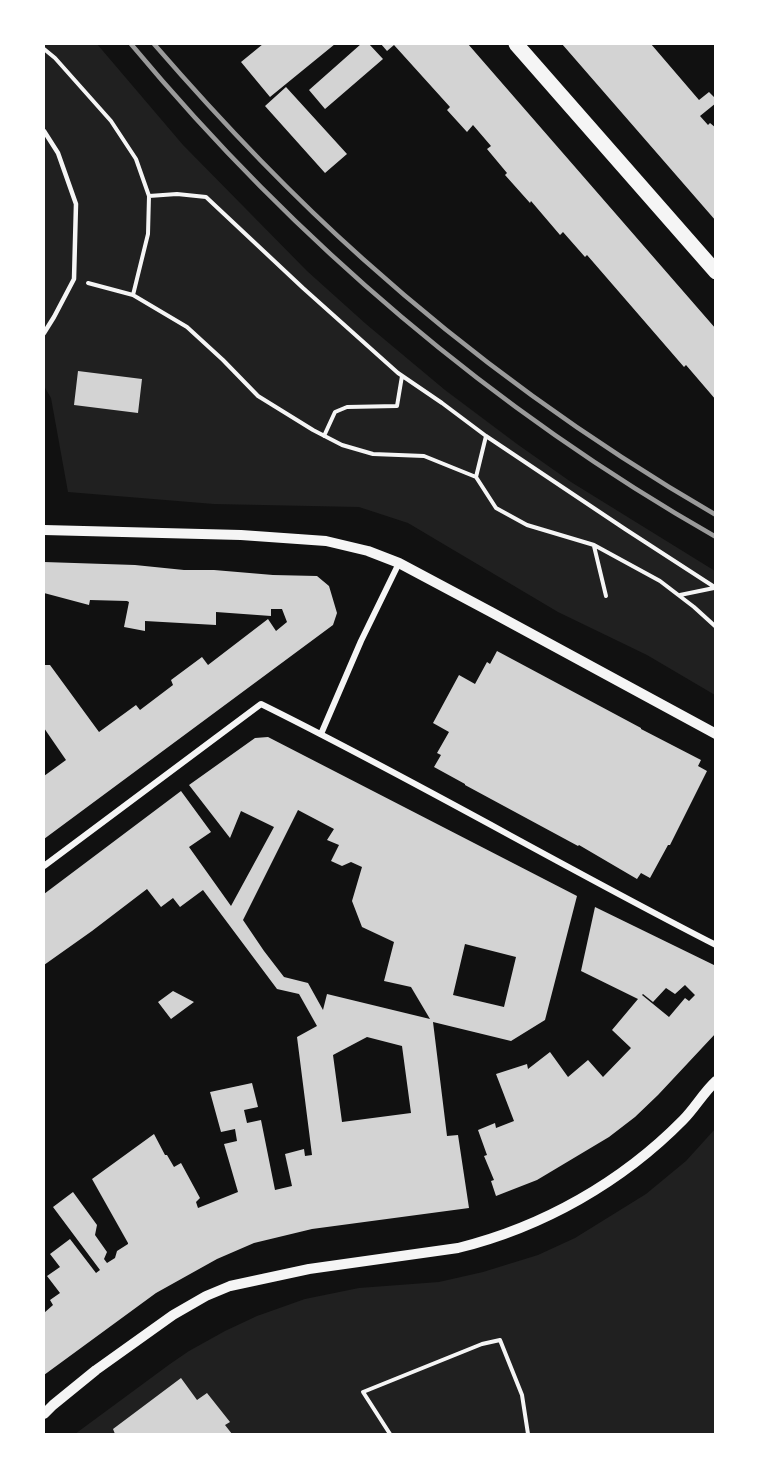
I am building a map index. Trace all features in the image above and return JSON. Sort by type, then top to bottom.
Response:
[{"type":"main road","points":[[516,44],[716,272]]},
{"type":"street","points":[[44,530],[241,535],[326,540],[368,550],[399,563],[716,734]]},
{"type":"street","points":[[321,734],[361,640],[399,563]]},
{"type":"street","points":[[44,866],[261,704],[716,945]]},
{"type":"street","points":[[44,1414],[96,1370],[173,1315],[206,1296],[230,1286],[309,1269],[458,1248],[538,1222],[569,1206],[634,1164],[682,1121],[716,1081]]},
{"type":"lane","points":[[44,131],[58,153],[76,204],[74,279],[44,333]]},
{"type":"path","points":[[44,49],[55,58],[111,121],[136,159],[149,196],[148,234],[133,295]]},
{"type":"path","points":[[149,196],[177,194],[206,197],[402,376],[486,436],[715,587]]},
{"type":"path","points":[[74,279],[133,295],[188,327],[258,396],[324,436],[342,445],[373,454],[424,456],[476,477],[496,508],[527,525],[594,545],[660,581],[716,627]]},
{"type":"path","points":[[324,436],[335,412],[347,406],[397,406],[402,376]]},
{"type":"path","points":[[476,477],[486,436]]},
{"type":"path","points":[[594,545],[606,596]]},
{"type":"path","points":[[679,596],[715,587]]},
{"type":"path","points":[[390,1434],[363,1392],[482,1344],[500,1340],[522,1395],[528,1434]]},
{"type":"shaded area","points":[[44,44],[97,44],[183,145],[307,271],[366,324],[445,390],[517,444],[571,482],[715,571],[715,695],[647,655],[558,612],[408,523],[359,507],[214,504],[68,492],[51,398],[44,386]]},
{"type":"shaded area","points":[[715,1129],[715,1434],[75,1434],[189,1351],[257,1316],[305,1299],[359,1288],[439,1282],[483,1272],[538,1255],[575,1238],[646,1194],[686,1161]]},
{"type":"building","points":[[263,44],[335,44],[270,97],[241,62]]},
{"type":"building","points":[[361,44],[369,44],[383,59],[325,109],[309,90]]},
{"type":"building","points":[[381,44],[468,44],[716,329],[716,400],[686,365],[684,367],[587,255],[585,257],[563,232],[560,235],[505,175],[507,173],[487,149],[491,146],[473,125],[467,132],[447,110],[450,107],[394,45],[387,51]]},
{"type":"building","points":[[562,44],[651,44],[699,100],[709,92],[716,99],[716,103],[700,116],[708,125],[710,123],[716,128],[716,221]]},
{"type":"building","points":[[286,87],[347,154],[325,173],[265,106]]},
{"type":"building","points":[[78,371],[142,379],[138,413],[74,405]]},
{"type":"building","points":[[44,562],[317,576],[329,586],[337,613],[333,625],[44,839],[44,776],[66,760],[44,728],[44,665],[50,665],[99,732],[136,705],[140,710],[173,685],[171,680],[202,657],[208,665],[268,619],[276,631],[287,622],[282,609],[271,609],[271,616],[216,612],[216,625],[145,621],[145,631],[124,627],[129,602],[127,601],[90,600],[89,605],[44,593]]},
{"type":"building","points":[[497,651],[701,760],[698,766],[707,771],[670,845],[650,878],[641,873],[637,879],[434,767],[441,755],[437,753],[449,732],[433,723],[459,675],[475,684],[487,662],[490,664]]},
{"type":"building","points":[[268,737],[577,896],[545,1020],[511,1041],[433,1022],[447,1136],[458,1135],[469,1208],[312,1229],[254,1243],[217,1259],[156,1293],[44,1375],[44,1313],[53,1305],[50,1300],[60,1293],[47,1276],[60,1267],[50,1254],[70,1239],[96,1273],[100,1270],[53,1207],[73,1192],[97,1225],[95,1235],[107,1252],[104,1259],[107,1263],[115,1258],[117,1251],[128,1243],[92,1179],[154,1134],[174,1167],[181,1163],[200,1198],[196,1202],[198,1208],[238,1192],[224,1144],[237,1141],[235,1129],[221,1132],[210,1092],[252,1083],[258,1107],[244,1110],[247,1123],[261,1120],[275,1190],[292,1186],[285,1154],[304,1149],[305,1156],[312,1155],[297,1037],[317,1026],[299,994],[277,989],[203,890],[180,907],[173,898],[161,907],[147,889],[44,965],[44,894],[181,791],[211,832],[189,847],[231,906],[274,827],[241,811],[230,838],[189,785],[255,738]],"holes":[[[298,810],[334,829],[327,840],[339,845],[331,861],[342,866],[351,862],[362,867],[352,901],[362,927],[394,942],[384,981],[411,987],[430,1019],[327,994],[323,1010],[308,983],[284,977],[243,920]],[[465,944],[516,957],[504,1007],[453,995]],[[367,1037],[402,1046],[411,1113],[342,1122],[333,1055]]]},
{"type":"building","points":[[595,907],[716,966],[716,1033],[658,1095],[609,1137],[537,1180],[496,1196],[491,1181],[494,1180],[484,1156],[487,1155],[478,1130],[495,1123],[496,1128],[514,1121],[496,1074],[527,1064],[528,1069],[550,1052],[568,1077],[588,1060],[603,1077],[631,1048],[612,1030],[638,999],[581,971]],"holes":[[[685,985],[695,995],[689,1001],[685,998],[669,1017],[642,995],[653,1002],[666,988],[675,994]]]},
{"type":"building","points":[[173,991],[194,1002],[171,1019],[158,1002]]},
{"type":"building","points":[[181,1378],[197,1400],[207,1393],[230,1422],[225,1425],[232,1434],[115,1434],[113,1429]]},
{"type":"railway","points":[[131,44],[194,117],[260,186],[329,253],[401,317],[476,377],[554,434],[634,487],[716,537]]},
{"type":"railway","points":[[154,44],[281,181],[335,234],[404,295],[533,396],[623,458],[716,515]]}]
